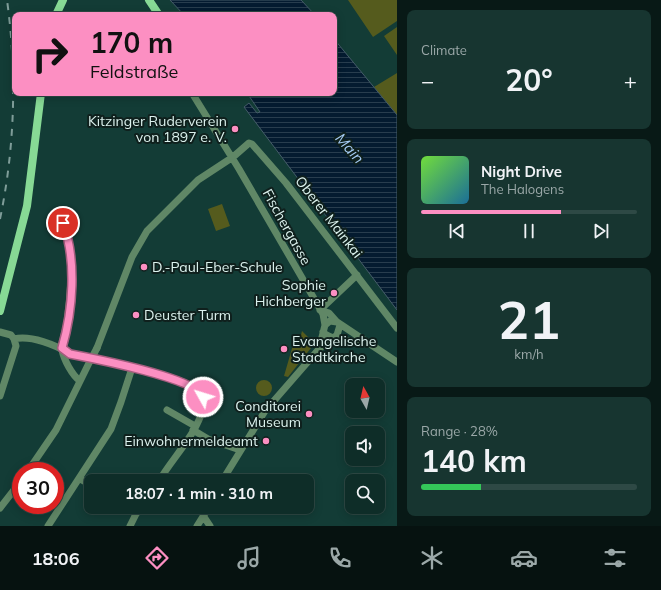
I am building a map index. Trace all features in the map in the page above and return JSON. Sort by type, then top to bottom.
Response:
[{"type":"main road","points":[[58,12],[62,0]]},
{"type":"main road","points":[[150,0],[157,12]]},
{"type":"main road","points":[[0,311],[27,206],[41,96]]},
{"type":"street","name":"Fischergasse","points":[[194,96],[232,157],[320,310]]},
{"type":"street","name":"Oberer Mainkai","points":[[34,462],[56,430],[97,348],[132,257],[147,231],[192,185],[251,143],[286,183],[397,328]]},
{"type":"street","points":[[63,223],[70,247],[72,266],[67,326],[62,348],[74,376],[80,381]]},
{"type":"street","points":[[320,310],[357,275]]},
{"type":"street","points":[[226,474],[265,411],[319,349],[339,333],[338,324],[329,313],[320,310]]},
{"type":"street","points":[[320,310],[324,329],[333,338],[350,339],[366,343]]},
{"type":"street","points":[[319,349],[324,329],[330,321],[338,324],[394,360]]},
{"type":"street","points":[[0,332],[11,335],[16,346],[0,395]]},
{"type":"street","points":[[14,339],[26,338],[62,348],[70,354],[172,378],[201,391],[204,407],[194,428],[164,474]]},
{"type":"street","points":[[49,526],[111,429],[132,368]]},
{"type":"street","points":[[167,410],[208,438],[240,450]]},
{"type":"street","points":[[80,479],[84,481]]},
{"type":"street","points":[[0,508],[12,493]]},
{"type":"street","points":[[130,526],[136,514]]},
{"type":"street","points":[[197,526],[206,514]]},
{"type":"street","points":[[204,517],[210,526]]},
{"type":"green space","points":[[348,0],[397,0],[397,21],[373,37]]},
{"type":"green space","points":[[397,27],[397,55],[384,36]]},
{"type":"green space","points":[[397,73],[397,115],[374,87]]},
{"type":"green space","points":[[222,204],[230,226],[216,231],[208,209]]},
{"type":"green space","points":[[302,331],[311,340],[311,348],[288,377],[284,376],[295,338],[300,339]]},
{"type":"green space","points":[[264,380],[270,382],[272,388],[270,394],[264,396],[258,394],[256,388],[258,382]]},
{"type":"water","points":[[170,0],[301,0],[312,12],[181,12]]},
{"type":"water","name":"Main","points":[[337,43],[397,115],[397,310],[244,107],[249,103],[257,113],[260,112],[249,96],[337,96]]},
{"type":"railway","points":[[7,0],[12,55]]},
{"type":"railway","points":[[0,219],[9,165],[13,96]]},
{"type":"place","name":"Kitzinger Ruderverein von 1897 e. V.","points":[[235,129]]},
{"type":"place","name":"D.-Paul-Eber-Schule","points":[[144,267]]},
{"type":"place","name":"Sophie Hichberger","points":[[334,293]]},
{"type":"place","name":"Deuster Turm","points":[[136,315]]},
{"type":"place","name":"Evangelische Stadtkirche","points":[[284,349]]},
{"type":"place","name":"Conditorei Museum","points":[[309,414]]},
{"type":"place","name":"Einwohnermeldeamt","points":[[266,441]]},
{"type":"route","points":[[63,223],[70,247],[72,266],[70,303],[62,348],[70,354],[122,365],[172,378],[201,391],[203,397]]}]
